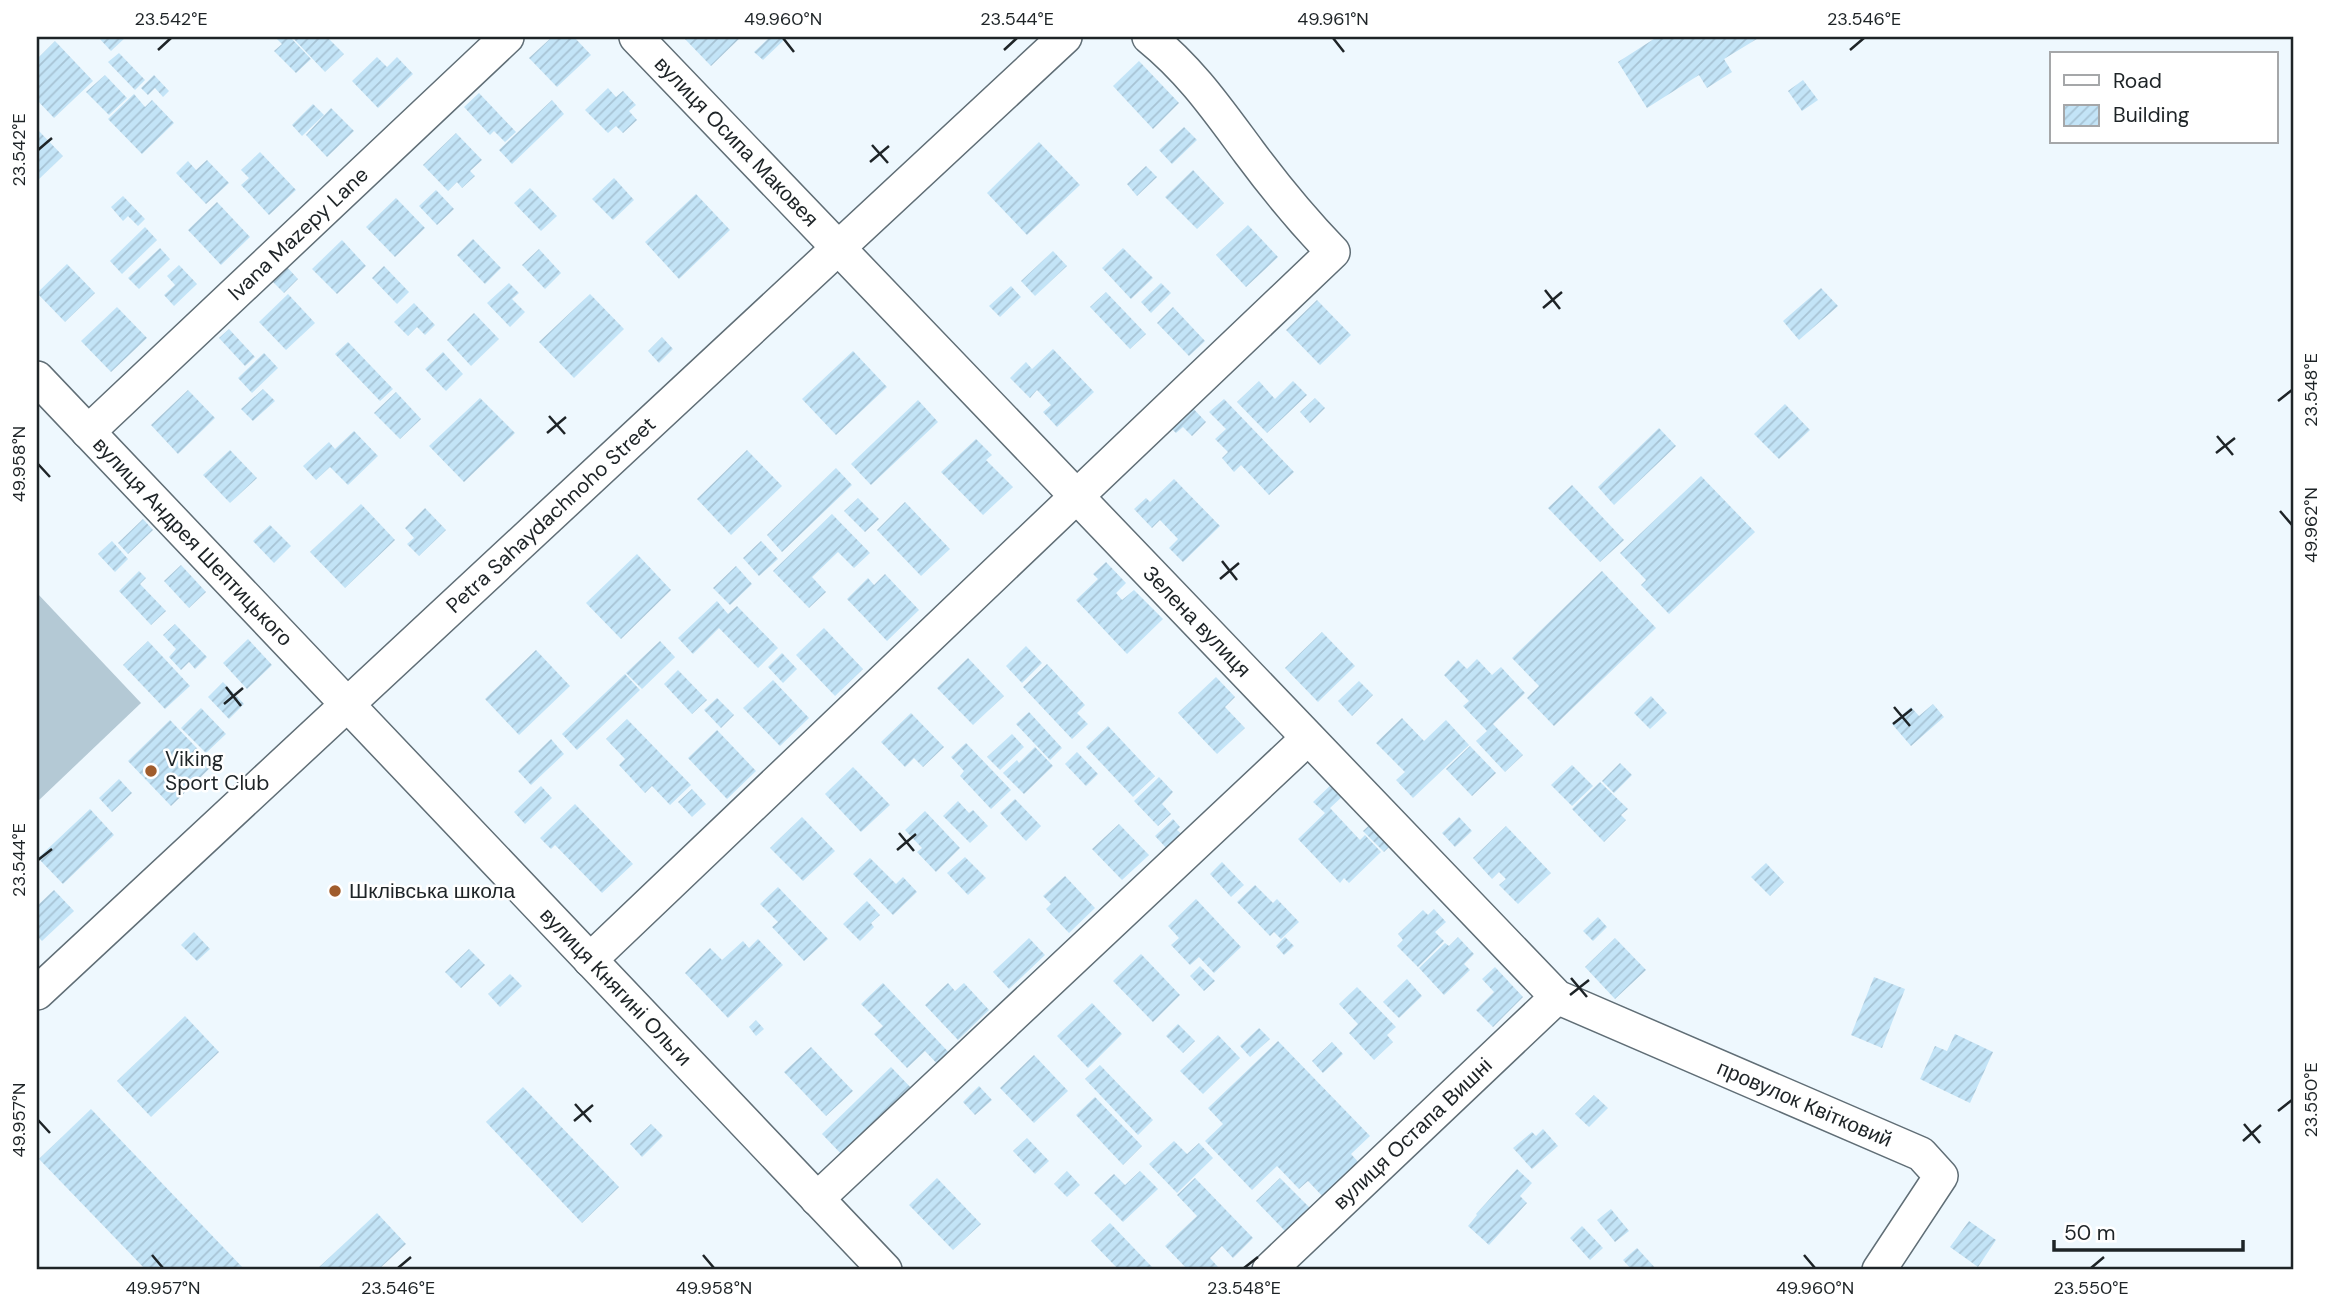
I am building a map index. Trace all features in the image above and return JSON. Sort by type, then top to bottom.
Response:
[{"type":"street","name":"Ivana Mazepy Lane","points":[[88,432],[507,37]]},
{"type":"street","name":"вулиця Осипа Маковея","points":[[636,37],[838,247]]},
{"type":"street","name":"Petra Sahaydachnoho Street","points":[[37,993],[1065,37]]},
{"type":"street","points":[[590,960],[1333,252],[1269,179],[1201,86],[1173,56],[1149,37]]},
{"type":"street","name":"Зелена вулиця","points":[[838,247],[1557,997]]},
{"type":"street","name":"вулиця Андрея Шептицького","points":[[37,378],[347,704]]},
{"type":"street","name":"вулиця Княгині Ольги","points":[[347,704],[885,1270]]},
{"type":"street","points":[[817,1199],[1308,738]]},
{"type":"street","name":"вулиця Остапа Вишні","points":[[1284,1266],[1557,997]]},
{"type":"street","name":"провулок Квітковий","points":[[1557,997],[1922,1154],[1941,1176],[1879,1270]]},
{"type":"shaded area","points":[[37,593],[141,703],[37,802]]},
{"type":"building","points":[[98,37],[126,37],[111,51]]},
{"type":"building","points":[[275,37],[290,37],[311,59],[296,73],[274,51],[282,44]]},
{"type":"building","points":[[292,37],[327,37],[344,54],[325,72]]},
{"type":"building","points":[[552,37],[574,37],[591,55],[557,87],[529,58]]},
{"type":"building","points":[[683,37],[741,37],[711,66]]},
{"type":"building","points":[[770,37],[785,39],[763,60],[754,52]]},
{"type":"building","points":[[1657,37],[1760,37],[1724,59],[1732,72],[1707,88],[1699,75],[1647,108],[1618,62]]},
{"type":"building","points":[[55,41],[93,81],[54,118],[37,100],[37,59]]},
{"type":"building","points":[[119,53],[145,80],[135,90],[108,62]]},
{"type":"building","points":[[377,57],[387,67],[397,57],[413,74],[378,108],[352,81]]},
{"type":"building","points":[[1139,61],[1179,103],[1153,129],[1113,86]]},
{"type":"building","points":[[105,75],[127,98],[109,115],[86,92]]},
{"type":"building","points":[[154,75],[169,91],[163,97],[155,88],[148,95],[141,88]]},
{"type":"building","points":[[1803,80],[1818,100],[1802,111],[1788,91]]},
{"type":"building","points":[[608,88],[616,97],[623,91],[636,105],[629,111],[637,120],[623,133],[616,126],[608,133],[585,110]]},
{"type":"building","points":[[479,93],[516,132],[505,142],[494,131],[490,135],[464,107]]},
{"type":"building","points":[[134,94],[145,107],[152,100],[174,123],[142,154],[108,119]]},
{"type":"building","points":[[552,100],[564,114],[512,164],[499,150]]},
{"type":"building","points":[[313,104],[324,115],[302,136],[292,125]]},
{"type":"building","points":[[331,108],[354,131],[327,157],[306,135]]},
{"type":"building","points":[[1184,127],[1197,140],[1172,164],[1159,150]]},
{"type":"building","points":[[37,129],[63,156],[37,181]]},
{"type":"building","points":[[456,133],[482,160],[470,171],[475,176],[462,188],[457,182],[448,191],[423,165]]},
{"type":"building","points":[[1039,142],[1080,185],[1027,235],[987,193]]},
{"type":"building","points":[[260,152],[296,190],[269,215],[241,185],[249,178],[241,170]]},
{"type":"building","points":[[207,160],[229,183],[206,204],[176,173],[188,161],[196,170]]},
{"type":"building","points":[[1146,166],[1157,177],[1137,196],[1127,184]]},
{"type":"building","points":[[1193,170],[1224,203],[1197,229],[1165,197]]},
{"type":"building","points":[[614,178],[634,200],[613,220],[592,199]]},
{"type":"building","points":[[530,188],[557,216],[541,231],[514,203]]},
{"type":"building","points":[[436,190],[454,209],[437,225],[419,206]]},
{"type":"building","points":[[696,194],[730,230],[679,279],[645,242]]},
{"type":"building","points":[[123,196],[145,219],[138,226],[128,216],[123,221],[111,207]]},
{"type":"building","points":[[396,198],[425,228],[395,257],[366,227]]},
{"type":"building","points":[[217,202],[250,237],[221,265],[188,230]]},
{"type":"building","points":[[1248,225],[1278,257],[1246,287],[1216,255]]},
{"type":"building","points":[[145,227],[157,240],[122,274],[110,261]]},
{"type":"building","points":[[473,239],[501,268],[485,284],[457,255]]},
{"type":"building","points":[[342,240],[366,266],[337,294],[312,269]]},
{"type":"building","points":[[160,248],[170,259],[139,289],[128,278]]},
{"type":"building","points":[[1123,248],[1153,278],[1131,299],[1102,268]]},
{"type":"building","points":[[539,249],[561,273],[545,289],[522,265]]},
{"type":"building","points":[[1053,251],[1067,266],[1035,296],[1021,281]]},
{"type":"building","points":[[67,264],[95,293],[65,322],[37,293]]},
{"type":"building","points":[[179,265],[197,284],[174,306],[164,295],[175,285],[167,276]]},
{"type":"building","points":[[286,266],[298,279],[284,293],[271,280]]},
{"type":"building","points":[[384,266],[409,292],[397,304],[372,278]]},
{"type":"building","points":[[509,283],[519,293],[512,299],[525,312],[510,327],[487,303]]},
{"type":"building","points":[[1161,283],[1171,293],[1151,313],[1141,302]]},
{"type":"building","points":[[1011,286],[1021,297],[1000,317],[989,306]]},
{"type":"building","points":[[1821,288],[1838,306],[1799,340],[1783,321]]},
{"type":"building","points":[[1106,292],[1146,334],[1130,349],[1090,307]]},
{"type":"building","points":[[288,294],[315,323],[286,350],[259,322]]},
{"type":"building","points":[[590,294],[624,329],[574,378],[539,342]]},
{"type":"building","points":[[1317,300],[1351,335],[1320,365],[1286,330]]},
{"type":"building","points":[[414,303],[435,325],[425,335],[417,327],[408,336],[394,322]]},
{"type":"building","points":[[117,307],[147,338],[111,372],[81,341]]},
{"type":"building","points":[[1173,307],[1205,341],[1189,356],[1157,323]]},
{"type":"building","points":[[474,313],[499,339],[471,366],[447,340]]},
{"type":"building","points":[[229,329],[255,357],[245,366],[219,338]]},
{"type":"building","points":[[662,337],[673,349],[659,363],[648,351]]},
{"type":"building","points":[[348,342],[393,389],[380,401],[335,354]]},
{"type":"building","points":[[1053,349],[1094,392],[1057,427],[1043,412],[1051,405],[1037,390],[1030,398],[1010,378],[1026,362],[1032,369]]},
{"type":"building","points":[[853,351],[887,387],[836,435],[802,399]]},
{"type":"building","points":[[443,352],[463,374],[446,391],[425,369]]},
{"type":"building","points":[[264,353],[278,368],[252,393],[238,378]]},
{"type":"building","points":[[1259,381],[1275,399],[1293,381],[1307,395],[1267,433],[1237,402]]},
{"type":"building","points":[[263,389],[275,401],[253,421],[241,409]]},
{"type":"building","points":[[188,390],[215,418],[178,454],[151,425]]},
{"type":"building","points":[[396,392],[421,419],[400,439],[374,413]]},
{"type":"building","points":[[480,398],[515,433],[464,482],[429,446]]},
{"type":"building","points":[[1315,398],[1325,408],[1310,423],[1300,412]]},
{"type":"building","points":[[1224,399],[1294,472],[1269,495],[1241,465],[1234,472],[1222,458],[1228,452],[1215,439],[1226,429],[1209,412]]},
{"type":"building","points":[[918,400],[938,422],[871,485],[851,464]]},
{"type":"building","points":[[1187,402],[1206,422],[1192,436],[1183,427],[1176,433],[1166,423]]},
{"type":"building","points":[[1785,404],[1810,430],[1779,459],[1754,434]]},
{"type":"building","points":[[1659,428],[1676,446],[1614,505],[1598,487]]},
{"type":"building","points":[[354,431],[378,456],[348,485],[330,467],[316,480],[303,466],[329,442],[335,449]]},
{"type":"building","points":[[976,439],[992,455],[986,460],[1013,487],[983,515],[941,472]]},
{"type":"building","points":[[230,450],[257,478],[230,503],[203,475]]},
{"type":"building","points":[[747,450],[782,486],[731,535],[697,499]]},
{"type":"building","points":[[836,468],[852,485],[782,552],[767,535]]},
{"type":"building","points":[[1701,476],[1755,532],[1669,614],[1641,585],[1646,580],[1620,553]]},
{"type":"building","points":[[1174,479],[1220,526],[1183,562],[1169,548],[1178,539],[1160,520],[1152,528],[1134,509],[1146,498],[1150,502]]},
{"type":"building","points":[[1572,485],[1624,540],[1600,562],[1548,508]]},
{"type":"building","points":[[858,498],[879,519],[865,532],[844,511]]},
{"type":"building","points":[[905,502],[950,549],[921,576],[877,530]]},
{"type":"building","points":[[361,504],[395,540],[345,588],[310,552]]},
{"type":"building","points":[[425,508],[446,530],[419,556],[407,544],[414,538],[405,528]]},
{"type":"building","points":[[832,514],[870,553],[854,568],[838,552],[812,577],[826,592],[809,608],[773,571]]},
{"type":"building","points":[[143,519],[153,530],[128,554],[118,543]]},
{"type":"building","points":[[270,525],[291,546],[274,563],[253,541]]},
{"type":"building","points":[[112,541],[128,559],[115,572],[98,554]]},
{"type":"building","points":[[761,541],[778,559],[759,576],[743,558]]},
{"type":"building","points":[[637,554],[671,590],[621,639],[586,603]]},
{"type":"building","points":[[1106,562],[1126,583],[1116,593],[1122,600],[1134,590],[1163,619],[1127,654],[1076,600],[1098,579],[1093,574]]},
{"type":"building","points":[[181,565],[206,592],[189,608],[164,581]]},
{"type":"building","points":[[736,566],[752,584],[730,605],[713,588]]},
{"type":"building","points":[[139,571],[146,578],[140,584],[166,611],[151,625],[119,591]]},
{"type":"building","points":[[1602,571],[1656,628],[1554,726],[1527,698],[1539,686],[1512,658]]},
{"type":"building","points":[[885,574],[919,610],[887,641],[847,599],[868,578],[874,585]]},
{"type":"building","points":[[717,601],[728,614],[737,606],[778,648],[758,668],[719,628],[693,654],[678,638]]},
{"type":"building","points":[[175,624],[207,657],[195,669],[189,662],[181,670],[169,657],[176,649],[163,635]]},
{"type":"building","points":[[824,628],[863,669],[835,696],[796,655]]},
{"type":"building","points":[[1322,632],[1355,666],[1318,702],[1285,668]]},
{"type":"building","points":[[248,639],[272,665],[247,689],[223,663]]},
{"type":"building","points":[[148,641],[190,686],[165,709],[123,665]]},
{"type":"building","points":[[660,641],[675,657],[642,689],[626,673]]},
{"type":"building","points":[[1026,646],[1042,663],[1022,683],[1006,666]]},
{"type":"building","points":[[536,650],[570,686],[519,735],[485,699]]},
{"type":"building","points":[[782,653],[797,669],[783,683],[768,667]]},
{"type":"building","points":[[968,658],[1004,696],[973,725],[937,688]]},
{"type":"building","points":[[1477,659],[1492,675],[1501,667],[1525,693],[1493,724],[1523,755],[1505,772],[1476,741],[1487,731],[1463,706],[1469,701],[1444,675],[1458,660],[1467,669]]},
{"type":"building","points":[[1047,664],[1085,705],[1077,713],[1088,724],[1072,739],[1023,687]]},
{"type":"building","points":[[678,670],[707,700],[692,714],[664,684]]},
{"type":"building","points":[[625,674],[640,690],[577,750],[562,734]]},
{"type":"building","points":[[1216,677],[1235,697],[1225,707],[1245,728],[1217,754],[1178,713]]},
{"type":"building","points":[[773,680],[809,718],[780,746],[743,708]]},
{"type":"building","points":[[1359,681],[1373,695],[1352,716],[1338,701]]},
{"type":"building","points":[[223,682],[244,704],[229,719],[208,697]]},
{"type":"building","points":[[1651,696],[1667,713],[1650,729],[1634,713]]},
{"type":"building","points":[[717,698],[734,715],[721,728],[704,710]]},
{"type":"building","points":[[1933,704],[1944,717],[1911,746],[1892,724],[1911,707],[1919,716]]},
{"type":"building","points":[[201,708],[226,734],[206,753],[181,728]]},
{"type":"building","points":[[1029,712],[1062,748],[1050,760],[1016,724]]},
{"type":"building","points":[[911,713],[944,747],[923,767],[914,758],[905,767],[881,742]]},
{"type":"building","points":[[1402,718],[1424,741],[1446,720],[1469,745],[1413,798],[1396,780],[1405,772],[1376,743]]},
{"type":"building","points":[[627,719],[691,785],[670,805],[652,786],[645,793],[619,765],[625,759],[606,739]]},
{"type":"building","points":[[170,720],[213,765],[171,806],[128,761]]},
{"type":"building","points":[[1108,726],[1155,776],[1133,797],[1086,747]]},
{"type":"building","points":[[717,730],[756,771],[727,799],[688,758]]},
{"type":"building","points":[[1012,734],[1024,747],[1000,770],[987,757]]},
{"type":"building","points":[[551,739],[564,754],[531,785],[518,771]]},
{"type":"building","points":[[966,743],[1011,790],[991,809],[960,776],[964,771],[951,757]]},
{"type":"building","points":[[1470,746],[1496,773],[1472,796],[1446,769]]},
{"type":"building","points":[[1035,747],[1053,766],[1024,794],[1003,773],[1017,760],[1019,763]]},
{"type":"building","points":[[1077,752],[1098,774],[1086,786],[1065,764]]},
{"type":"building","points":[[1620,763],[1632,775],[1614,793],[1602,781]]},
{"type":"building","points":[[1572,765],[1593,786],[1572,806],[1551,785]]},
{"type":"building","points":[[853,767],[890,805],[861,832],[825,794]]},
{"type":"building","points":[[1159,777],[1173,792],[1162,804],[1171,814],[1158,826],[1134,801]]},
{"type":"building","points":[[119,779],[132,793],[112,812],[99,798]]},
{"type":"building","points":[[1334,782],[1345,794],[1330,808],[1360,840],[1365,835],[1381,852],[1349,883],[1344,878],[1340,883],[1298,839],[1325,813],[1313,802]]},
{"type":"building","points":[[1600,782],[1628,809],[1621,815],[1626,820],[1604,842],[1572,809]]},
{"type":"building","points":[[541,786],[552,798],[525,824],[514,812]]},
{"type":"building","points":[[692,789],[706,804],[692,817],[678,802]]},
{"type":"building","points":[[1015,799],[1041,826],[1026,841],[1000,813]]},
{"type":"building","points":[[958,801],[969,813],[973,810],[988,826],[970,843],[943,816]]},
{"type":"building","points":[[575,804],[633,864],[602,893],[555,845],[551,849],[540,838]]},
{"type":"building","points":[[90,809],[114,835],[63,884],[38,858]]},
{"type":"building","points":[[925,811],[960,848],[936,872],[917,852],[922,848],[905,830]]},
{"type":"building","points":[[802,817],[835,851],[803,881],[770,848]]},
{"type":"building","points":[[1459,817],[1472,831],[1455,847],[1442,833]]},
{"type":"building","points":[[1173,819],[1180,827],[1177,830],[1184,836],[1169,851],[1155,836]]},
{"type":"building","points":[[1374,821],[1394,842],[1384,852],[1363,831]]},
{"type":"building","points":[[1119,824],[1149,855],[1122,880],[1092,849]]},
{"type":"building","points":[[1506,826],[1551,873],[1518,904],[1499,885],[1506,879],[1499,872],[1492,879],[1473,858]]},
{"type":"building","points":[[965,857],[986,878],[968,895],[947,873]]},
{"type":"building","points":[[870,858],[896,884],[903,877],[917,892],[893,915],[853,874]]},
{"type":"building","points":[[1222,862],[1244,885],[1231,897],[1210,874]]},
{"type":"building","points":[[1766,863],[1784,882],[1770,896],[1751,877]]},
{"type":"building","points":[[1065,876],[1095,908],[1069,933],[1046,909],[1051,904],[1043,896]]},
{"type":"building","points":[[1255,885],[1273,903],[1277,899],[1299,922],[1281,939],[1274,932],[1270,936],[1237,902]]},
{"type":"building","points":[[778,887],[828,939],[804,961],[772,927],[778,922],[760,904]]},
{"type":"building","points":[[54,890],[74,911],[42,941],[37,936],[37,906]]},
{"type":"building","points":[[1196,899],[1241,947],[1214,973],[1199,957],[1190,965],[1171,945],[1179,938],[1168,926]]},
{"type":"building","points":[[867,901],[880,915],[871,923],[874,927],[860,941],[843,924]]},
{"type":"building","points":[[1434,909],[1446,922],[1435,932],[1444,941],[1418,967],[1397,946],[1403,940],[1398,934],[1423,910],[1428,915]]},
{"type":"building","points":[[1598,917],[1607,927],[1593,941],[1583,931]]},
{"type":"building","points":[[194,932],[210,949],[197,961],[181,945]]},
{"type":"building","points":[[1285,937],[1294,946],[1284,955],[1276,946]]},
{"type":"building","points":[[1458,937],[1474,954],[1464,964],[1470,970],[1444,995],[1419,968],[1445,943],[1449,946]]},
{"type":"building","points":[[1029,938],[1045,955],[1009,989],[993,972]]},
{"type":"building","points":[[1615,938],[1646,970],[1615,999],[1585,967]]},
{"type":"building","points":[[758,939],[783,965],[728,1018],[685,973],[710,948],[722,960],[743,941],[749,948]]},
{"type":"building","points":[[469,949],[485,965],[461,988],[445,972]]},
{"type":"building","points":[[1141,954],[1180,995],[1153,1022],[1113,981]]},
{"type":"building","points":[[1200,966],[1215,981],[1204,991],[1190,976]]},
{"type":"building","points":[[1495,967],[1523,997],[1493,1027],[1476,1010],[1494,992],[1482,979]]},
{"type":"building","points":[[510,974],[522,986],[500,1007],[488,994]]},
{"type":"building","points":[[1874,977],[1905,989],[1882,1048],[1851,1035]]},
{"type":"building","points":[[1407,979],[1422,996],[1399,1018],[1383,1002]]},
{"type":"building","points":[[883,983],[957,1061],[945,1072],[925,1051],[907,1068],[874,1034],[883,1026],[861,1004]]},
{"type":"building","points":[[948,983],[955,991],[964,983],[989,1010],[958,1040],[925,1005]]},
{"type":"building","points":[[1357,987],[1396,1027],[1387,1035],[1393,1042],[1374,1060],[1349,1033],[1358,1024],[1339,1004]]},
{"type":"building","points":[[1092,1003],[1122,1034],[1088,1068],[1057,1036]]},
{"type":"building","points":[[185,1016],[219,1052],[151,1117],[117,1081]]},
{"type":"building","points":[[756,1020],[764,1029],[756,1036],[749,1027]]},
{"type":"building","points":[[1178,1024],[1195,1041],[1183,1053],[1166,1036]]},
{"type":"building","points":[[1259,1028],[1270,1039],[1250,1057],[1240,1046]]},
{"type":"building","points":[[1955,1034],[1993,1052],[1970,1103],[1920,1079],[1935,1046],[1947,1051]]},
{"type":"building","points":[[1218,1035],[1240,1058],[1203,1094],[1180,1071]]},
{"type":"building","points":[[1278,1041],[1370,1136],[1351,1154],[1361,1165],[1325,1199],[1308,1181],[1299,1189],[1277,1166],[1252,1190],[1205,1141],[1223,1124],[1208,1108]]},
{"type":"building","points":[[1332,1042],[1343,1054],[1323,1073],[1312,1061]]},
{"type":"building","points":[[811,1047],[853,1091],[826,1116],[784,1072]]},
{"type":"building","points":[[1034,1055],[1068,1091],[1034,1123],[1000,1088]]},
{"type":"building","points":[[1100,1065],[1153,1120],[1138,1135],[1085,1079]]},
{"type":"building","points":[[891,1067],[915,1092],[845,1158],[822,1134]]},
{"type":"building","points":[[979,1086],[992,1100],[975,1115],[963,1102]]},
{"type":"building","points":[[523,1087],[619,1187],[582,1223],[486,1122]]},
{"type":"building","points":[[1594,1095],[1608,1108],[1589,1127],[1575,1114]]},
{"type":"building","points":[[1095,1097],[1142,1146],[1123,1165],[1076,1115]]},
{"type":"building","points":[[91,1109],[245,1270],[146,1270],[39,1159]]},
{"type":"building","points":[[651,1124],[663,1136],[642,1157],[630,1144]]},
{"type":"building","points":[[1543,1129],[1558,1146],[1532,1169],[1513,1148],[1532,1132],[1536,1136]]},
{"type":"building","points":[[1027,1138],[1049,1161],[1035,1174],[1013,1151]]},
{"type":"building","points":[[1174,1141],[1187,1154],[1199,1143],[1213,1158],[1177,1193],[1149,1164]]},
{"type":"building","points":[[1517,1169],[1532,1183],[1520,1196],[1527,1203],[1489,1245],[1468,1226]]},
{"type":"building","points":[[1067,1171],[1080,1185],[1067,1197],[1054,1184]]},
{"type":"building","points":[[1140,1171],[1158,1189],[1123,1222],[1094,1193],[1114,1174],[1125,1185]]},
{"type":"building","points":[[937,1178],[981,1224],[953,1250],[909,1205]]},
{"type":"building","points":[[1195,1178],[1253,1238],[1233,1258],[1222,1246],[1210,1258],[1218,1267],[1214,1270],[1188,1270],[1165,1246],[1197,1216],[1177,1195]]},
{"type":"building","points":[[1280,1178],[1310,1208],[1285,1231],[1256,1201]]},
{"type":"building","points":[[1611,1209],[1629,1231],[1615,1242],[1597,1220]]},
{"type":"building","points":[[377,1213],[406,1244],[378,1270],[316,1270]]},
{"type":"building","points":[[1969,1221],[1996,1240],[1978,1267],[1950,1247]]},
{"type":"building","points":[[1110,1223],[1152,1267],[1148,1270],[1119,1270],[1091,1241]]},
{"type":"building","points":[[1582,1226],[1603,1248],[1590,1260],[1570,1238]]},
{"type":"building","points":[[1637,1248],[1657,1270],[1632,1270],[1623,1260]]},
{"type":"place","name":"Viking Sport Club","points":[[151,771]]},
{"type":"place","name":"Шклівська школа","points":[[335,891]]}]
